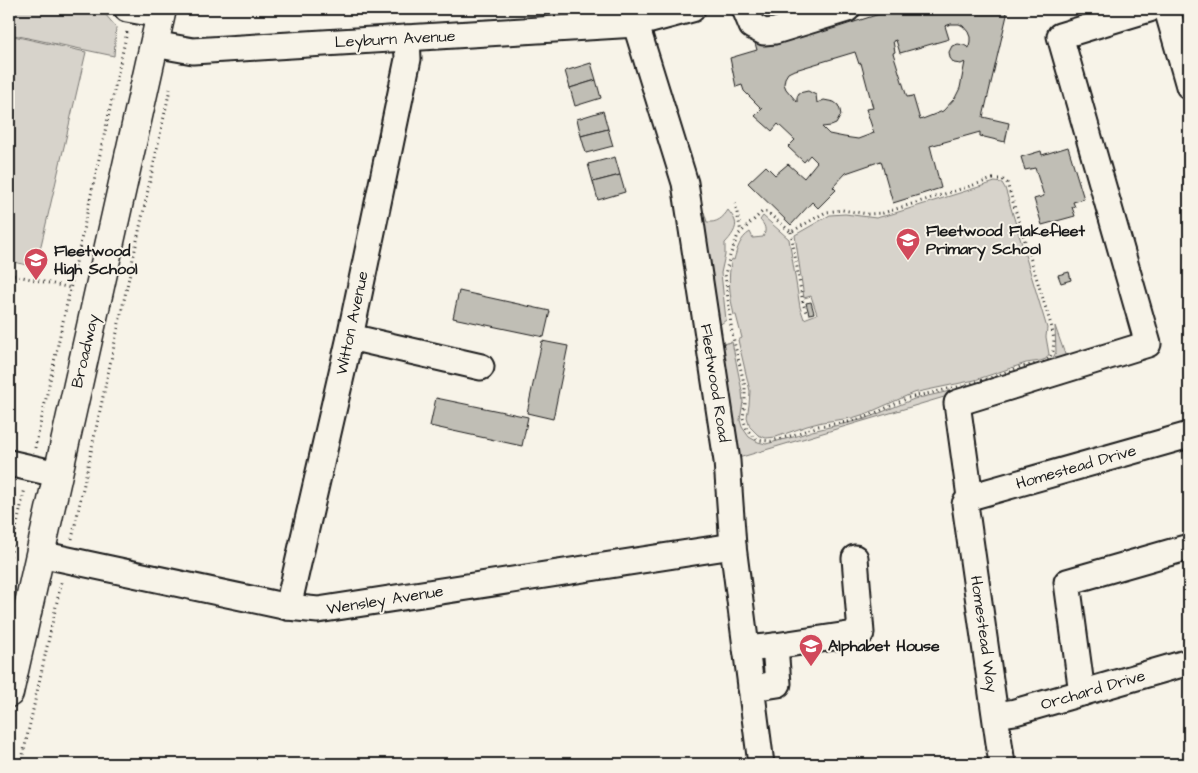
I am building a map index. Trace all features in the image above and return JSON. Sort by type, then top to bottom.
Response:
[{"type":"main road","name":"Broadway","points":[[9,693],[161,12]]},
{"type":"street","points":[[129,9],[161,12]]},
{"type":"street","name":"Leyburn Avenue","points":[[154,44],[193,51],[408,38],[692,9]]},
{"type":"street","points":[[745,9],[752,26],[764,32],[775,31],[847,9]]},
{"type":"street","name":"Homestead Way","points":[[1002,764],[957,403],[1148,344],[1060,36],[1149,9]]},
{"type":"street","points":[[1167,9],[1189,86]]},
{"type":"street","name":"Fleetwood Road","points":[[633,16],[685,184],[727,461],[733,546],[761,764]]},
{"type":"street","name":"Witton Avenue","points":[[288,607],[350,337],[408,60],[408,38]]},
{"type":"street","points":[[350,337],[481,367]]},
{"type":"street","name":"Homestead Drive","points":[[968,500],[1189,435]]},
{"type":"street","points":[[19,466],[57,474]]},
{"type":"street","name":"Wensley Avenue","points":[[40,554],[288,607],[318,610],[733,546]]},
{"type":"street","points":[[1082,693],[1067,582],[1189,547]]},
{"type":"street","points":[[746,649],[861,633],[855,558]]},
{"type":"street","points":[[751,688],[778,684],[775,646]]},
{"type":"street","name":"Orchard Drive","points":[[996,715],[1015,712],[1189,662]]},
{"type":"path","points":[[9,560],[19,466],[70,288],[129,9]]},
{"type":"path","points":[[21,764],[66,560],[75,529],[172,83]]},
{"type":"path","points":[[791,232],[826,212],[842,210],[868,214],[883,213],[993,179],[1002,179],[1007,183],[1052,328],[1053,351],[1049,359],[1042,363],[1020,367],[962,386],[908,398],[869,416],[848,422],[819,426],[771,441],[758,440],[747,430],[743,418],[746,404],[745,387],[732,334],[724,274],[738,235],[762,212],[767,212],[791,232],[806,315]]},
{"type":"path","points":[[735,203],[741,232]]},
{"type":"path","points":[[9,274],[70,288]]},
{"type":"shaded area","points":[[9,9],[83,9],[105,14],[116,27],[114,56],[9,34]]},
{"type":"shaded area","points":[[9,35],[86,52],[36,267],[9,261]]},
{"type":"shaded area","points":[[995,182],[1002,183],[1005,188],[1047,328],[1046,337],[1049,354],[1046,359],[1026,363],[975,380],[913,393],[852,418],[822,422],[776,437],[766,438],[758,435],[750,427],[747,417],[750,391],[738,340],[742,338],[736,315],[734,315],[729,280],[732,259],[734,260],[744,237],[750,232],[753,238],[763,237],[765,228],[760,220],[763,216],[789,239],[800,307],[804,319],[817,314],[811,296],[804,298],[795,235],[830,215],[845,214],[876,218]]},
{"type":"shaded area","points":[[728,210],[736,224],[731,236],[725,243],[725,255],[721,273],[726,320],[717,327],[698,212],[704,212],[707,222],[714,222]]},
{"type":"shaded area","points":[[1055,326],[1067,360],[1045,365],[1052,360],[1056,352]]},
{"type":"shaded area","points":[[732,342],[742,391],[743,402],[740,420],[742,427],[749,437],[766,444],[865,419],[914,399],[968,387],[1004,375],[1013,373],[1015,376],[735,459],[722,344]]},
{"type":"building","points":[[895,9],[1006,9],[1007,15],[983,117],[1009,123],[1005,142],[980,136],[980,132],[930,146],[941,188],[893,203],[881,161],[846,173],[833,187],[836,190],[818,208],[812,202],[791,225],[748,183],[766,166],[775,175],[788,164],[804,178],[817,162],[810,155],[804,162],[788,147],[795,140],[778,124],[772,131],[755,116],[762,109],[744,91],[742,85],[736,87],[730,58],[757,50],[755,43],[815,26],[823,32]],"holes":[[[951,24],[963,26],[970,37],[969,48],[958,44],[952,46],[949,52],[950,58],[954,63],[961,64],[965,62],[960,88],[955,98],[943,111],[920,120],[913,96],[907,97],[893,53],[895,52],[893,41],[896,40],[900,53],[949,39],[945,26]],[[855,52],[859,64],[861,63],[873,108],[866,109],[874,133],[858,139],[829,134],[822,127],[836,124],[841,115],[838,105],[834,102],[824,100],[817,103],[816,95],[808,91],[799,93],[797,102],[784,84],[788,73],[792,71]]]},
{"type":"building","points":[[591,63],[596,80],[570,88],[565,71]]},
{"type":"building","points":[[596,80],[601,98],[575,106],[570,88]]},
{"type":"building","points":[[603,111],[608,129],[581,136],[577,119]]},
{"type":"building","points":[[608,129],[613,146],[586,153],[581,136]]},
{"type":"building","points":[[1068,147],[1084,199],[1073,202],[1075,207],[1072,207],[1075,216],[1042,225],[1034,199],[1044,196],[1035,168],[1025,170],[1021,157],[1041,151],[1042,155]]},
{"type":"building","points":[[615,157],[620,175],[593,182],[588,164]]},
{"type":"building","points":[[620,175],[625,192],[598,200],[593,182]]},
{"type":"building","points":[[1069,272],[1071,280],[1061,283],[1058,275]]},
{"type":"building","points":[[459,291],[550,311],[544,337],[453,318]]},
{"type":"building","points":[[811,302],[814,313],[809,314],[806,303]]},
{"type":"building","points":[[542,341],[568,346],[553,419],[527,413]]},
{"type":"building","points":[[436,398],[528,417],[522,446],[430,426]]},
{"type":"place","name":"Fleetwood Flakefleet Primary School","points":[[908,261]]},
{"type":"place","name":"Fleetwood High School","points":[[36,281]]},
{"type":"place","name":"Alphabet House","points":[[811,667]]}]
